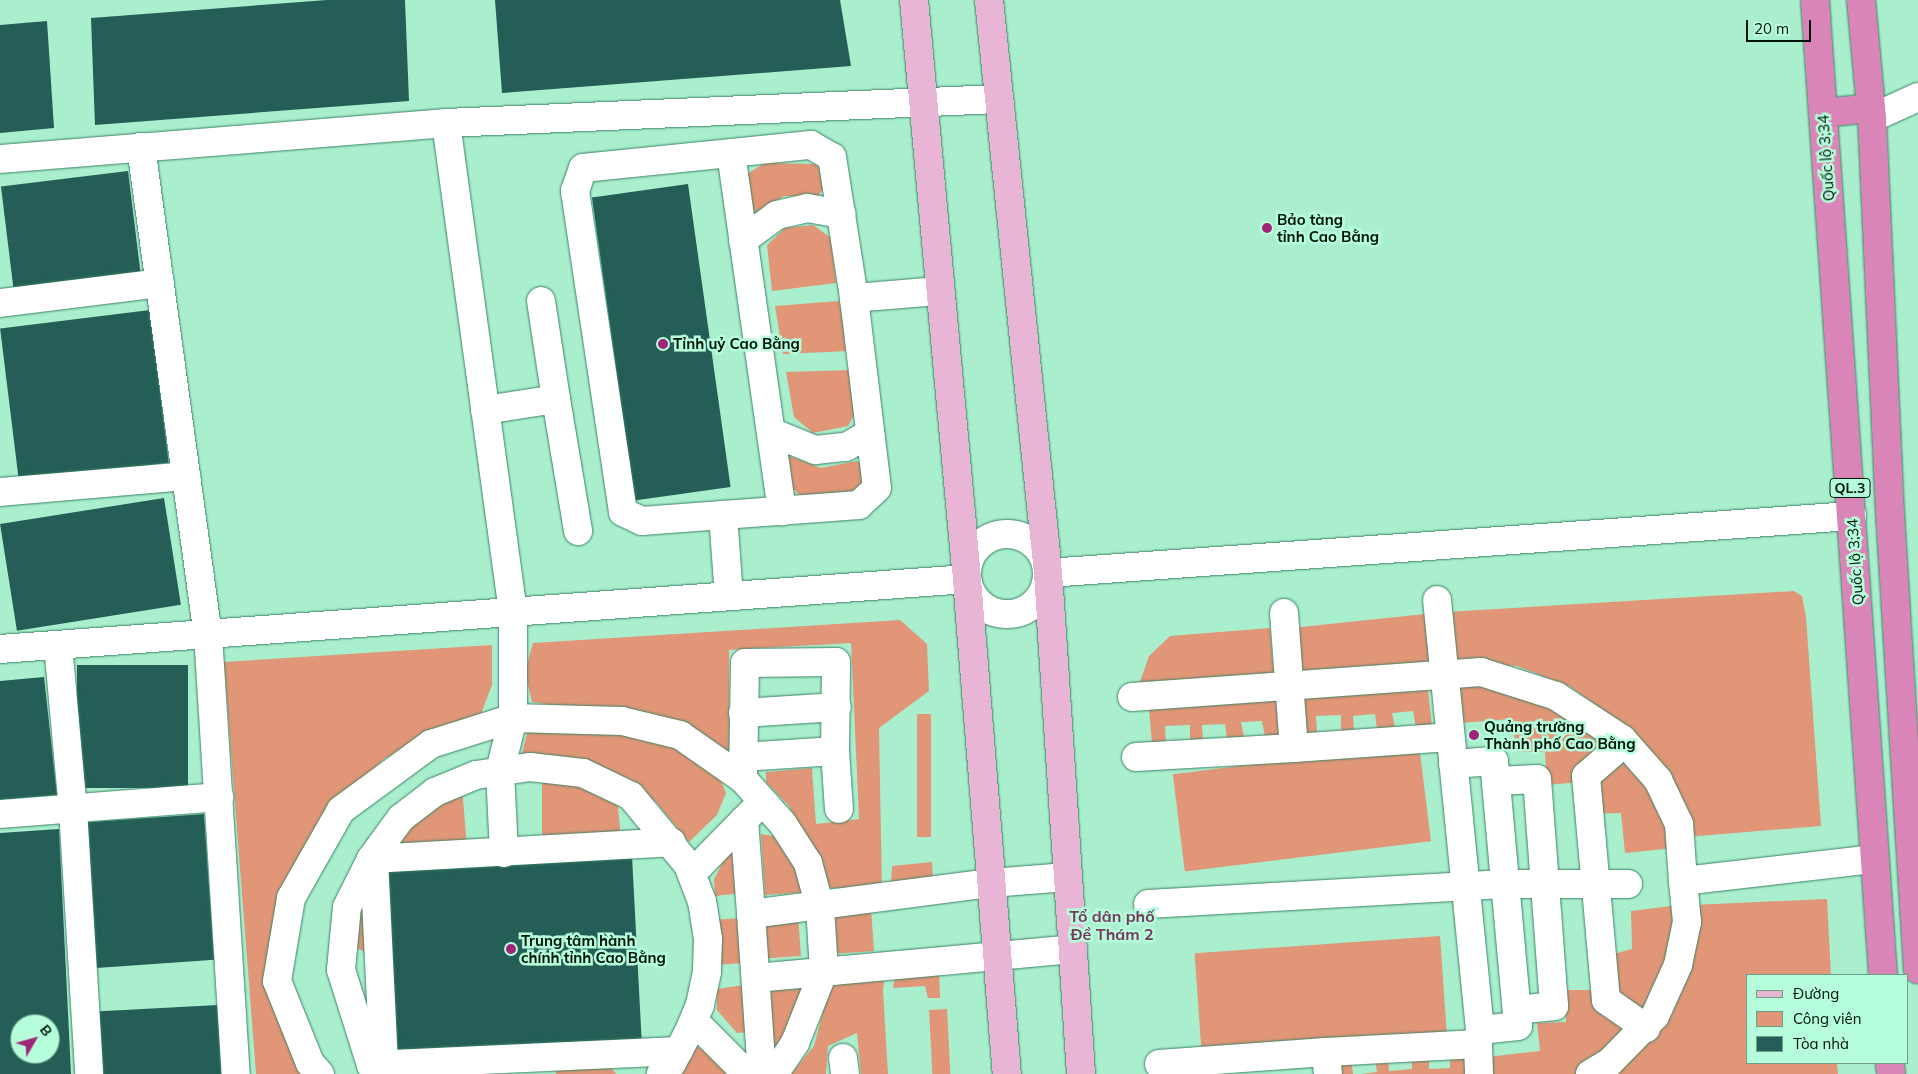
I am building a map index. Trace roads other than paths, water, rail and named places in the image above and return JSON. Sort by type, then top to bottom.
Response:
[{"type":"highway","name":"Quốc lộ 3;34","points":[[1815,0],[1883,974]]},
{"type":"highway","name":"QL.3","points":[[1861,0],[1871,113],[1890,513],[1910,714],[1918,968]]},
{"type":"highway","points":[[1823,113],[1871,113]]},
{"type":"highway","points":[[1852,516],[1890,513]]},
{"type":"main road","points":[[914,0],[967,579],[1007,1074]]},
{"type":"main road","points":[[989,0],[1048,573],[1081,1074]]},
{"type":"street","points":[[1871,113],[1918,97]]},
{"type":"street","points":[[0,159],[446,122],[999,99]]},
{"type":"street","points":[[446,122],[513,612],[514,718],[500,771],[504,853]]},
{"type":"street","points":[[811,145],[832,157],[841,214],[854,298],[877,488],[859,505],[642,521],[623,512],[575,190],[583,168],[811,145]]},
{"type":"street","points":[[141,147],[208,634],[236,1074]]},
{"type":"street","points":[[731,153],[782,511]]},
{"type":"street","points":[[743,240],[776,215],[807,208],[841,214]]},
{"type":"street","points":[[0,303],[160,283]]},
{"type":"street","points":[[854,298],[940,291]]},
{"type":"street","points":[[541,301],[578,531]]},
{"type":"street","points":[[485,410],[556,399]]},
{"type":"street","points":[[771,432],[815,450],[846,447],[870,432]]},
{"type":"street","points":[[0,492],[186,476]]},
{"type":"street","points":[[723,515],[729,596]]},
{"type":"street","points":[[1048,573],[1852,516]]},
{"type":"street","points":[[1004,533],[1017,534],[1038,549],[1048,573],[1039,599],[1029,608],[1010,614],[990,611],[979,603],[967,579],[967,566],[980,543],[1004,533]]},
{"type":"street","points":[[0,649],[967,579]]},
{"type":"street","points":[[1437,600],[1479,1037],[1479,1074]]},
{"type":"street","points":[[1284,613],[1294,748]]},
{"type":"street","points":[[58,645],[73,809],[89,1074]]},
{"type":"street","points":[[742,768],[745,663],[836,662],[838,707],[835,751],[839,809]]},
{"type":"street","points":[[1132,697],[1481,672],[1556,696],[1624,742],[1658,780],[1679,824],[1687,922],[1678,965],[1655,1016],[1646,1028],[1610,1062],[1590,1074]]},
{"type":"street","points":[[743,713],[838,707]]},
{"type":"street","points":[[320,1074],[310,1063],[277,981],[291,898],[341,810],[431,744],[514,718],[622,721],[680,735],[742,768],[764,801],[783,824],[808,864],[820,907],[824,970],[795,1043],[774,1074]]},
{"type":"street","points":[[1136,757],[1450,737]]},
{"type":"street","points":[[1624,742],[1586,776],[1606,1000],[1646,1028]]},
{"type":"street","points":[[742,768],[835,751]]},
{"type":"street","points":[[1159,1064],[1327,1063],[1479,1037],[1518,1026],[1494,762],[1453,764]]},
{"type":"street","points":[[379,1068],[341,970],[347,907],[372,859],[401,818],[436,792],[476,775],[530,768],[583,773],[631,796],[694,865],[708,939],[702,1030],[679,1051],[661,1074]]},
{"type":"street","points":[[1496,781],[1537,779],[1554,1006],[1517,1010]]},
{"type":"street","points":[[0,814],[218,797]]},
{"type":"street","points":[[694,865],[764,801]]},
{"type":"street","points":[[744,820],[762,1074]]},
{"type":"street","points":[[372,859],[672,842]]},
{"type":"street","points":[[372,859],[379,966],[379,1068]]},
{"type":"street","points":[[1683,881],[1874,859]]},
{"type":"street","points":[[751,914],[820,907],[991,883],[1067,877]]},
{"type":"street","points":[[1148,904],[1464,888],[1504,884],[1628,884]]},
{"type":"street","points":[[756,978],[824,970],[1073,949]]},
{"type":"street","points":[[341,970],[379,966]]},
{"type":"street","points":[[702,1030],[747,1074]]},
{"type":"street","points":[[379,1068],[519,1067],[679,1051]]},
{"type":"place","name":"Bảo tàng tỉnh Cao Bằng","points":[[1267,228]]},
{"type":"place","name":"Tỉnh uỷ Cao Bằng","points":[[663,344]]},
{"type":"place","name":"Quảng trường Thành phố Cao Bằng","points":[[1474,735]]},
{"type":"place","name":"Trung tâm hành chính tỉnh Cao Bằng","points":[[511,949]]},
{"type":"district","name":"Tổ dân phố Đề Thám 2","points":[[1112,925]]}]
